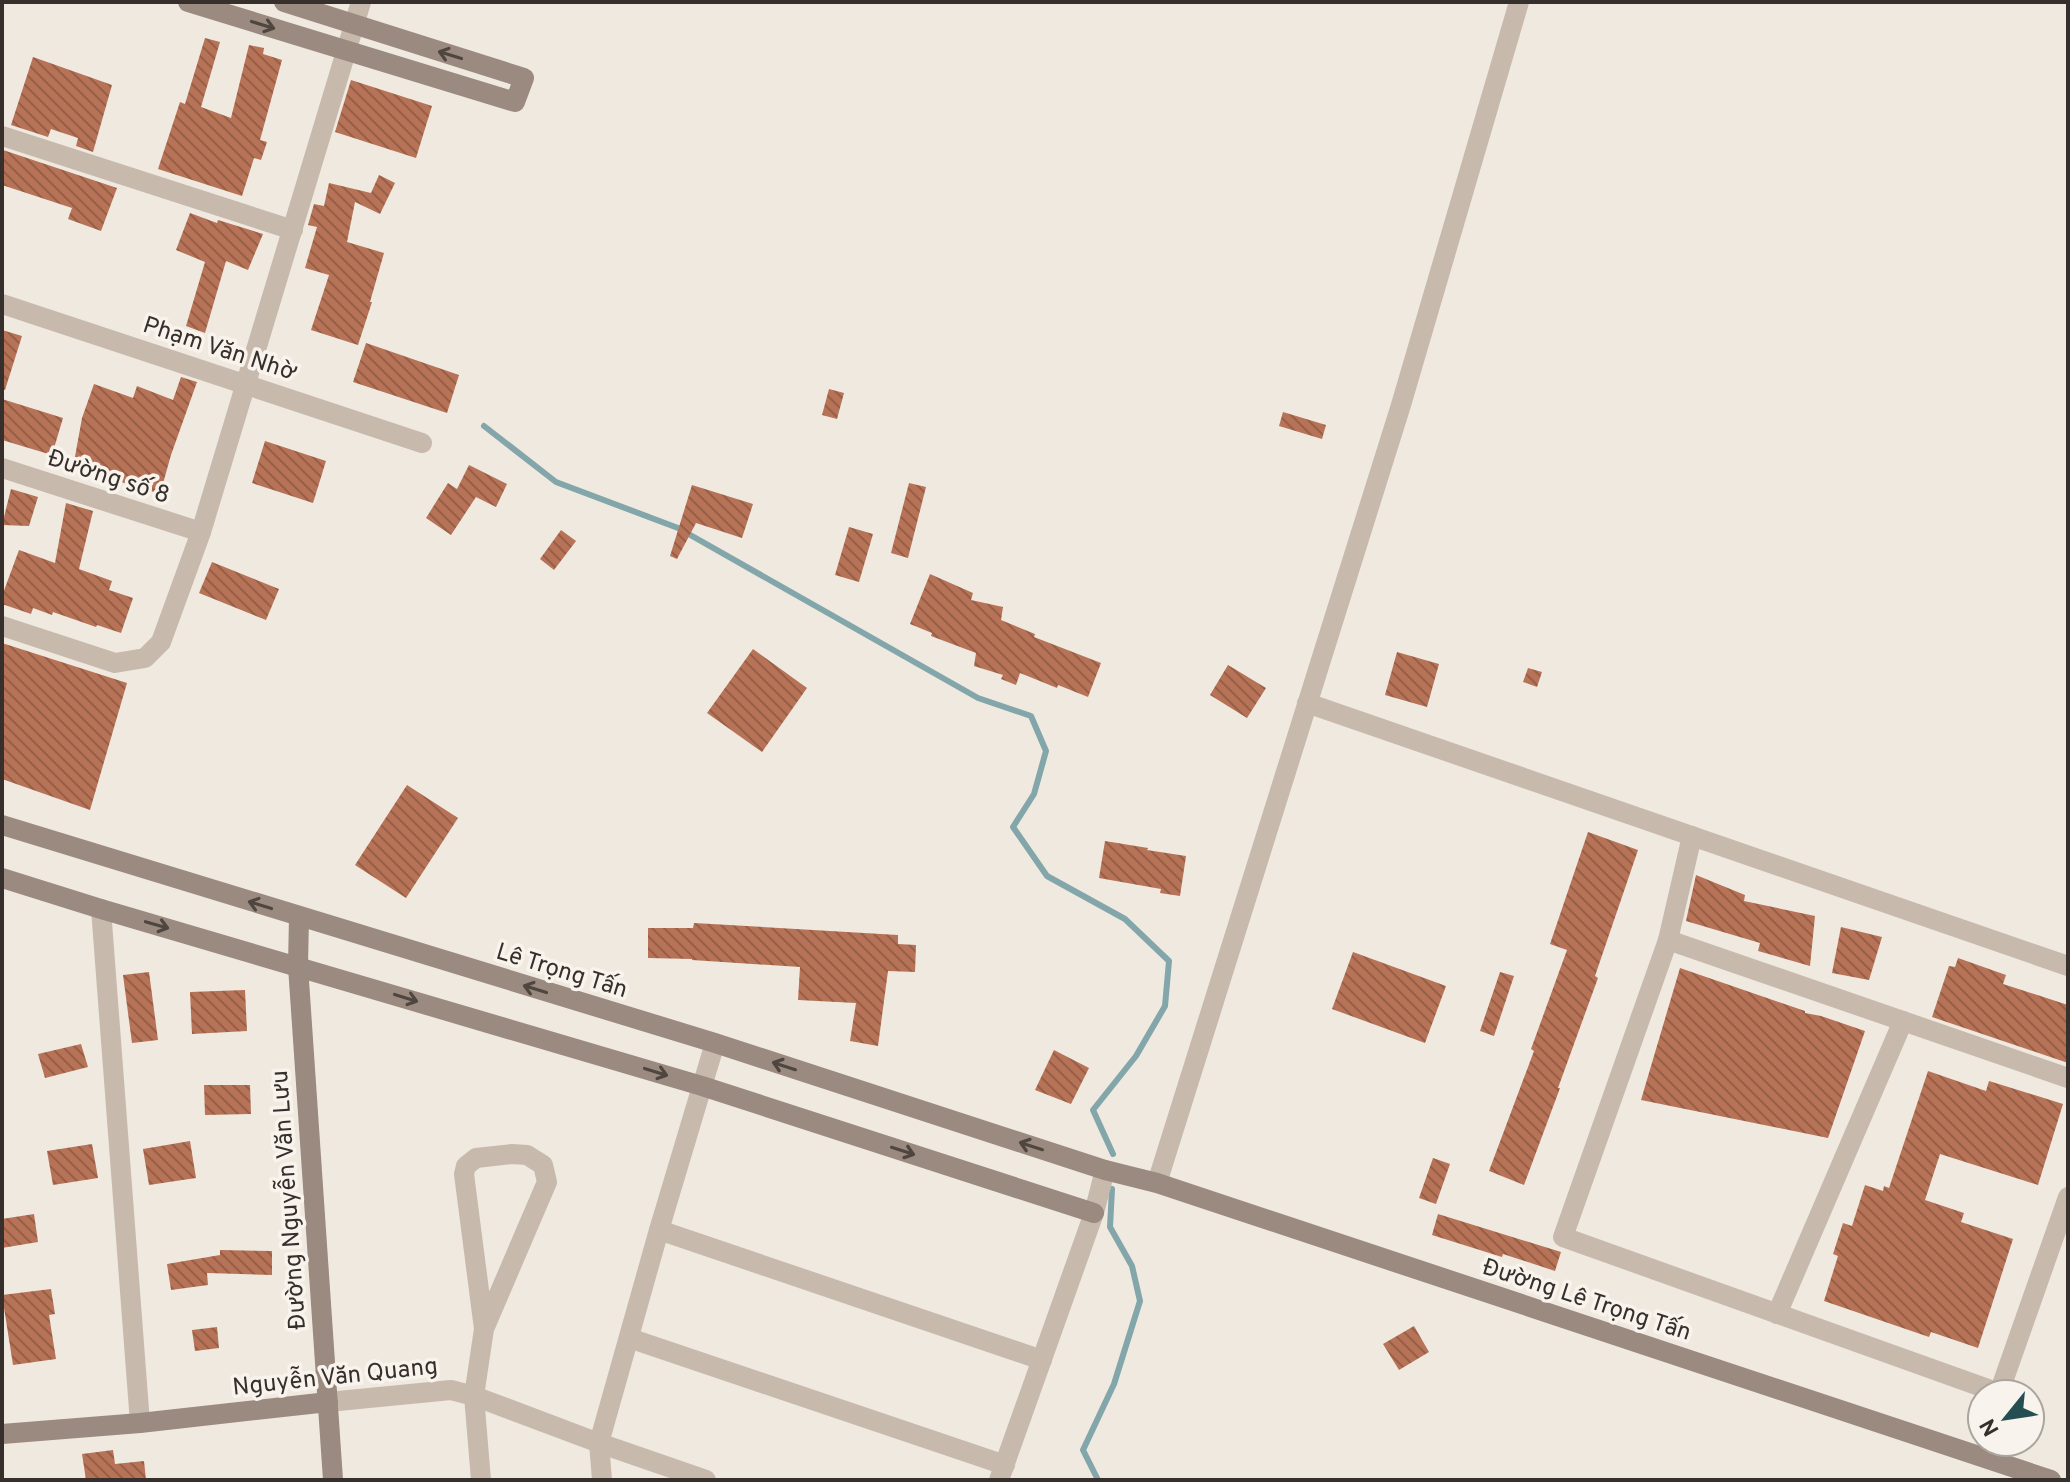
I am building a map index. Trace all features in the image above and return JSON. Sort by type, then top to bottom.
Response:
[{"type":"street","points":[[188,2],[515,102],[524,78],[284,2]]},
{"type":"street","points":[[2,626],[115,663],[145,658],[161,642],[201,532],[361,2]]},
{"type":"street","points":[[1157,1183],[1401,405],[1519,2]]},
{"type":"street","points":[[2,136],[293,230]]},
{"type":"street","name":"Phạm Văn Nhờ","points":[[2,304],[422,443]]},
{"type":"street","name":"Đường số 8","points":[[2,468],[201,532]]},
{"type":"street","points":[[1307,703],[2068,966]]},
{"type":"street","name":"Lê Trọng Tấn","points":[[2,825],[715,1043],[1105,1170]]},
{"type":"street","points":[[1692,836],[1668,940],[1563,1237],[1999,1393],[2068,1197]]},
{"type":"street","points":[[2,878],[702,1086],[1094,1213]]},
{"type":"street","points":[[101,909],[140,1423]]},
{"type":"street","name":"Đường Nguyễn Văn Lưu","points":[[299,917],[298,966],[333,1480]]},
{"type":"street","points":[[1668,940],[2068,1078]]},
{"type":"street","points":[[1777,1314],[1903,1021]]},
{"type":"street","points":[[602,1480],[599,1443],[715,1043]]},
{"type":"street","points":[[481,1480],[474,1396],[484,1329],[547,1182],[543,1165],[527,1155],[476,1158],[466,1166],[464,1174],[484,1329]]},
{"type":"street","points":[[629,1338],[1002,1472],[1094,1213],[1105,1170]]},
{"type":"street","name":"Đường Lê Trọng Tấn","points":[[1105,1170],[1157,1183],[2051,1480]]},
{"type":"street","points":[[659,1230],[1042,1360]]},
{"type":"street","name":"Nguyễn Văn Quang","points":[[2,1434],[140,1423],[451,1390],[706,1480]]},
{"type":"building","points":[[205,38],[220,42],[201,107],[231,118],[249,45],[264,48],[263,54],[282,60],[260,140],[267,142],[261,160],[254,158],[242,196],[158,169],[180,102],[185,104]]},
{"type":"building","points":[[33,57],[112,85],[93,152],[76,146],[78,138],[51,129],[48,137],[11,125]]},
{"type":"building","points":[[351,80],[432,106],[416,158],[335,132]]},
{"type":"building","points":[[3,150],[117,188],[101,231],[68,219],[72,208],[2,185]]},
{"type":"building","points":[[379,175],[395,183],[380,214],[355,202],[347,242],[384,253],[358,345],[311,330],[329,275],[305,268],[317,227],[308,225],[314,204],[324,206],[329,183],[371,193]]},
{"type":"building","points":[[190,213],[263,234],[248,270],[226,261],[205,333],[186,326],[205,262],[176,250]]},
{"type":"building","points":[[2,330],[22,336],[5,390],[2,389]]},
{"type":"building","points":[[366,343],[459,375],[447,413],[353,382]]},
{"type":"building","points":[[181,377],[197,382],[160,494],[105,477],[106,474],[74,462],[82,418],[94,384],[133,398],[137,386],[173,400]]},
{"type":"building","points":[[829,389],[844,393],[837,419],[822,415]]},
{"type":"building","points":[[2,399],[63,418],[52,455],[2,440]]},
{"type":"building","points":[[1283,412],[1326,425],[1322,439],[1279,426]]},
{"type":"building","points":[[265,441],[326,461],[313,503],[252,483]]},
{"type":"building","points":[[469,465],[507,484],[496,507],[476,497],[451,535],[426,518],[448,483],[457,489]]},
{"type":"building","points":[[909,483],[926,487],[908,558],[891,553]]},
{"type":"building","points":[[692,485],[753,504],[742,538],[696,523],[677,559],[670,556]]},
{"type":"building","points":[[11,489],[38,497],[29,526],[2,525]]},
{"type":"building","points":[[66,503],[93,511],[79,569],[112,581],[109,590],[133,598],[121,633],[53,612],[52,615],[33,608],[31,614],[2,604],[2,596],[19,550],[55,563]]},
{"type":"building","points":[[849,527],[873,534],[859,582],[835,575]]},
{"type":"building","points":[[561,530],[576,541],[554,570],[540,559]]},
{"type":"building","points":[[212,562],[279,589],[266,620],[199,593]]},
{"type":"building","points":[[930,574],[973,593],[971,600],[1003,607],[1001,620],[1035,634],[1034,637],[1101,663],[1088,697],[1020,673],[1016,685],[1001,679],[1003,675],[974,666],[976,653],[931,636],[932,633],[910,624]]},
{"type":"building","points":[[2,643],[127,683],[90,810],[2,779]]},
{"type":"building","points":[[753,649],[807,688],[762,752],[707,713]]},
{"type":"building","points":[[1397,652],[1439,664],[1427,707],[1385,695]]},
{"type":"building","points":[[1228,665],[1266,688],[1247,718],[1210,695]]},
{"type":"building","points":[[1528,668],[1542,672],[1537,687],[1523,682]]},
{"type":"building","points":[[407,785],[458,818],[406,898],[355,865]]},
{"type":"building","points":[[1588,832],[1638,850],[1595,976],[1598,978],[1524,1185],[1489,1171],[1534,1051],[1531,1049],[1567,950],[1550,944]]},
{"type":"building","points":[[1105,841],[1186,856],[1180,896],[1160,893],[1161,889],[1099,878]]},
{"type":"building","points":[[1696,875],[1745,895],[1744,901],[1815,916],[1810,966],[1758,951],[1760,943],[1686,921]]},
{"type":"building","points":[[694,923],[898,935],[898,944],[916,945],[915,972],[888,971],[878,1046],[850,1041],[856,1003],[798,1000],[800,967],[648,958],[648,928],[693,928]]},
{"type":"building","points":[[1841,927],[1882,937],[1869,980],[1832,973]]},
{"type":"building","points":[[1353,952],[1446,986],[1425,1043],[1332,1009]]},
{"type":"building","points":[[1958,958],[2006,975],[2003,984],[2068,1005],[2068,1063],[1932,1017],[1949,966],[1955,967]]},
{"type":"building","points":[[1680,968],[1865,1031],[1828,1138],[1641,1100]]},
{"type":"building","points":[[149,972],[158,1040],[132,1043],[123,975]]},
{"type":"building","points":[[1500,972],[1514,976],[1494,1036],[1480,1031]]},
{"type":"building","points":[[245,990],[247,1031],[192,1034],[190,992]]},
{"type":"building","points":[[81,1044],[88,1067],[45,1078],[38,1054]]},
{"type":"building","points":[[1054,1050],[1089,1068],[1071,1104],[1035,1090]]},
{"type":"building","points":[[1928,1071],[1986,1091],[1989,1081],[2063,1104],[2038,1185],[1940,1154],[1925,1200],[1964,1213],[1961,1222],[2013,1239],[1978,1348],[1931,1332],[1929,1337],[1824,1301],[1838,1256],[1833,1254],[1843,1223],[1852,1226],[1865,1185],[1883,1191],[1884,1186],[1889,1188]]},
{"type":"building","points":[[204,1085],[250,1085],[251,1114],[205,1115]]},
{"type":"building","points":[[190,1141],[196,1178],[149,1185],[143,1149]]},
{"type":"building","points":[[92,1144],[98,1178],[53,1185],[47,1151]]},
{"type":"building","points":[[1433,1158],[1450,1164],[1436,1204],[1419,1198]]},
{"type":"building","points":[[34,1214],[38,1242],[2,1248],[2,1219]]},
{"type":"building","points":[[1438,1214],[1561,1252],[1555,1271],[1432,1235]]},
{"type":"building","points":[[220,1250],[272,1251],[272,1275],[207,1273],[208,1285],[171,1290],[167,1264],[220,1255]]},
{"type":"building","points":[[51,1289],[55,1314],[49,1315],[56,1359],[13,1365],[2,1295]]},
{"type":"building","points":[[1414,1326],[1429,1352],[1399,1370],[1383,1344]]},
{"type":"building","points":[[217,1327],[219,1348],[195,1351],[192,1330]]},
{"type":"building","points":[[113,1450],[115,1464],[144,1461],[146,1480],[86,1480],[82,1454]]},
{"type":"waterway","points":[[484,426],[556,482],[678,528],[978,698],[1031,716],[1046,751],[1034,794],[1013,827],[1047,876],[1125,919],[1169,961],[1165,1006],[1136,1056],[1093,1110],[1113,1154]]},
{"type":"waterway","points":[[1098,1480],[1083,1450],[1114,1384],[1140,1301],[1132,1266],[1110,1227],[1112,1189]]}]
